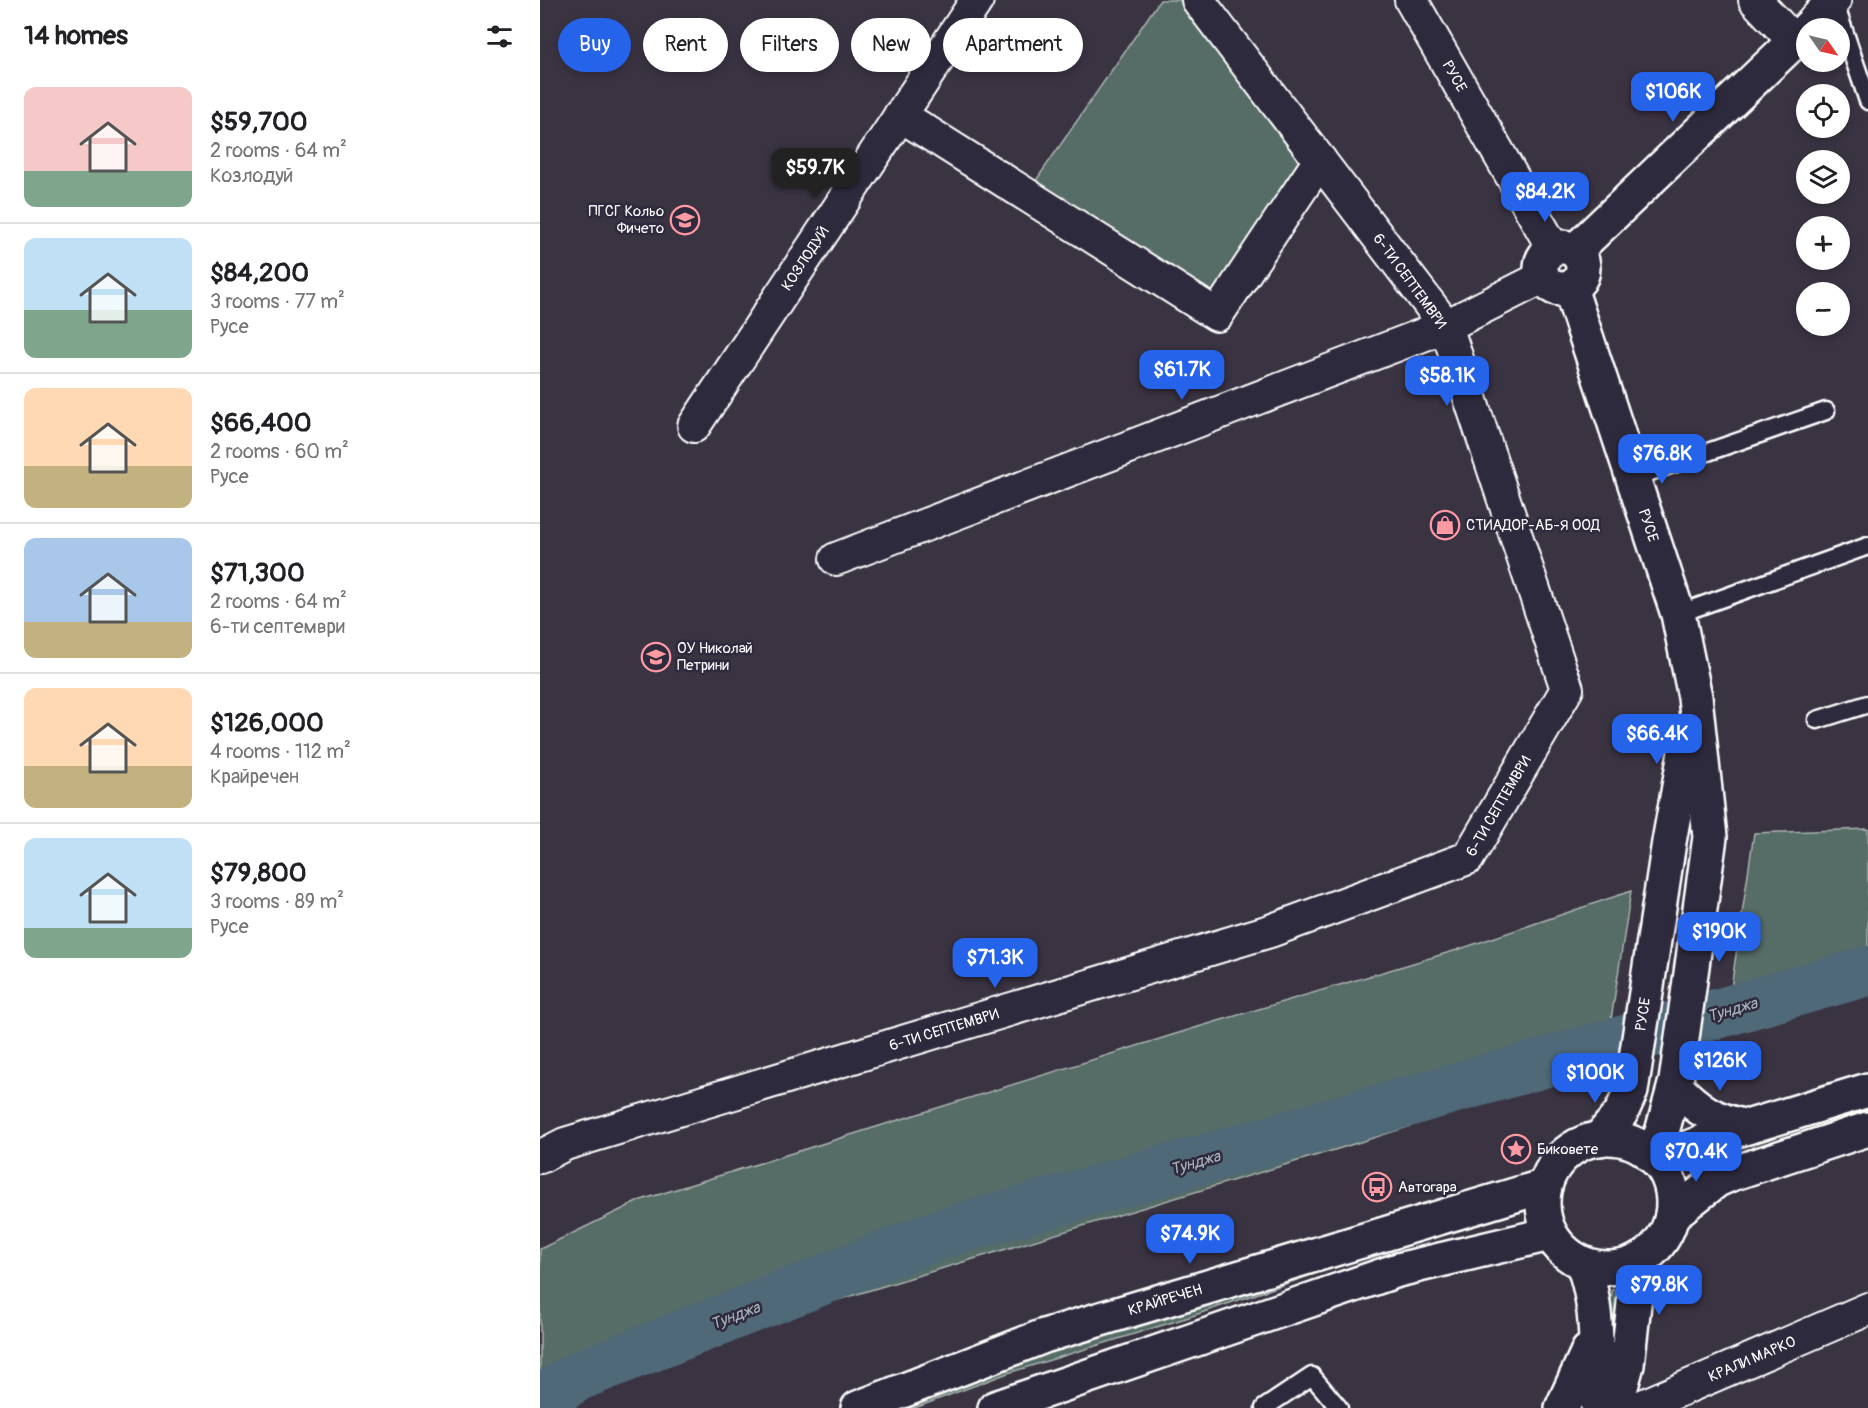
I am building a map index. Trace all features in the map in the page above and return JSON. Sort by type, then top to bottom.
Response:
[{"type":"street","name":"КОЗЛОДУЙ","points":[[694,426],[977,0]]},
{"type":"street","name":"6-ТИ СЕПТЕМВРИ","points":[[548,1143],[1270,931],[1468,858],[1567,689],[1446,326],[1198,0]]},
{"type":"street","name":"РУСЕ","points":[[1410,0],[1560,266],[1678,614],[1695,697],[1710,837],[1676,1083]]},
{"type":"street","points":[[1755,0],[1796,29]]},
{"type":"street","points":[[1818,18],[1834,0]]},
{"type":"street","points":[[836,559],[1446,326],[1560,266],[1796,41]]},
{"type":"street","points":[[900,116],[1217,315],[1320,160]]},
{"type":"street","name":"РУСЕ","points":[[1599,1139],[1621,1113],[1631,1091],[1669,842],[1695,697]]},
{"type":"street","points":[[1676,1083],[1702,1112],[1722,1122],[1748,1127]]},
{"type":"street","points":[[1654,1157],[1676,1083]]},
{"type":"street","points":[[1654,1157],[1868,1090]]},
{"type":"street","points":[[1672,1215],[1718,1180],[1731,1174],[1868,1129]]},
{"type":"street","points":[[1599,1139],[1627,1142],[1654,1157],[1665,1172],[1671,1188],[1672,1215],[1663,1238],[1640,1260],[1622,1267],[1604,1269],[1583,1264],[1560,1248],[1550,1234],[1544,1218],[1545,1186],[1559,1159],[1571,1149],[1599,1139]]},
{"type":"street","name":"КРАЙРЕЧЕН","points":[[858,1408],[1044,1336],[1545,1186]]},
{"type":"street","points":[[995,1408],[1398,1270],[1550,1234]]},
{"type":"street","points":[[1615,1408],[1627,1365],[1640,1260]]},
{"type":"street","points":[[1583,1264],[1592,1287],[1595,1320],[1593,1384],[1594,1397],[1599,1408]]},
{"type":"street","name":"КРАЛИ МАРКО","points":[[1638,1408],[1868,1309]]},
{"type":"street","points":[[1563,1408],[1587,1353],[1595,1320]]},
{"type":"lane","points":[[1834,0],[1868,101]]},
{"type":"lane","points":[[1633,478],[1826,411]]},
{"type":"lane","points":[[1678,614],[1868,546]]},
{"type":"lane","points":[[1817,720],[1868,704]]},
{"type":"lane","points":[[1264,1408],[1312,1377],[1339,1408]]},
{"type":"green space","points":[[1160,0],[1198,0],[1320,160],[1217,315],[1026,195]]},
{"type":"green space","points":[[1868,829],[1868,988],[1725,1029],[1754,833]]},
{"type":"green space","points":[[1631,891],[1604,1065],[1341,1148],[758,1324],[595,1393],[569,1408],[540,1408],[540,1249],[641,1200],[1198,1027],[1457,950]]},
{"type":"green space","points":[[1326,1265],[1329,1269],[1189,1317],[1008,1373],[915,1408],[890,1408],[1001,1361]]},
{"type":"green space","points":[[1623,1288],[1618,1357],[1600,1396],[1612,1290]]},
{"type":"waterway","name":"Тунджа","points":[[540,1400],[578,1376],[937,1235],[1868,971]]},
{"type":"place","name":"ПГСГ Кольо Фичето","points":[[685,220]]},
{"type":"place","name":"СТИАДОР-АБ-Я ООД","points":[[1445,525]]},
{"type":"place","name":"ОУ Николай Петрини","points":[[656,657]]},
{"type":"place","name":"Биковете","points":[[1516,1149]]},
{"type":"place","name":"Автогара","points":[[1377,1187]]}]
